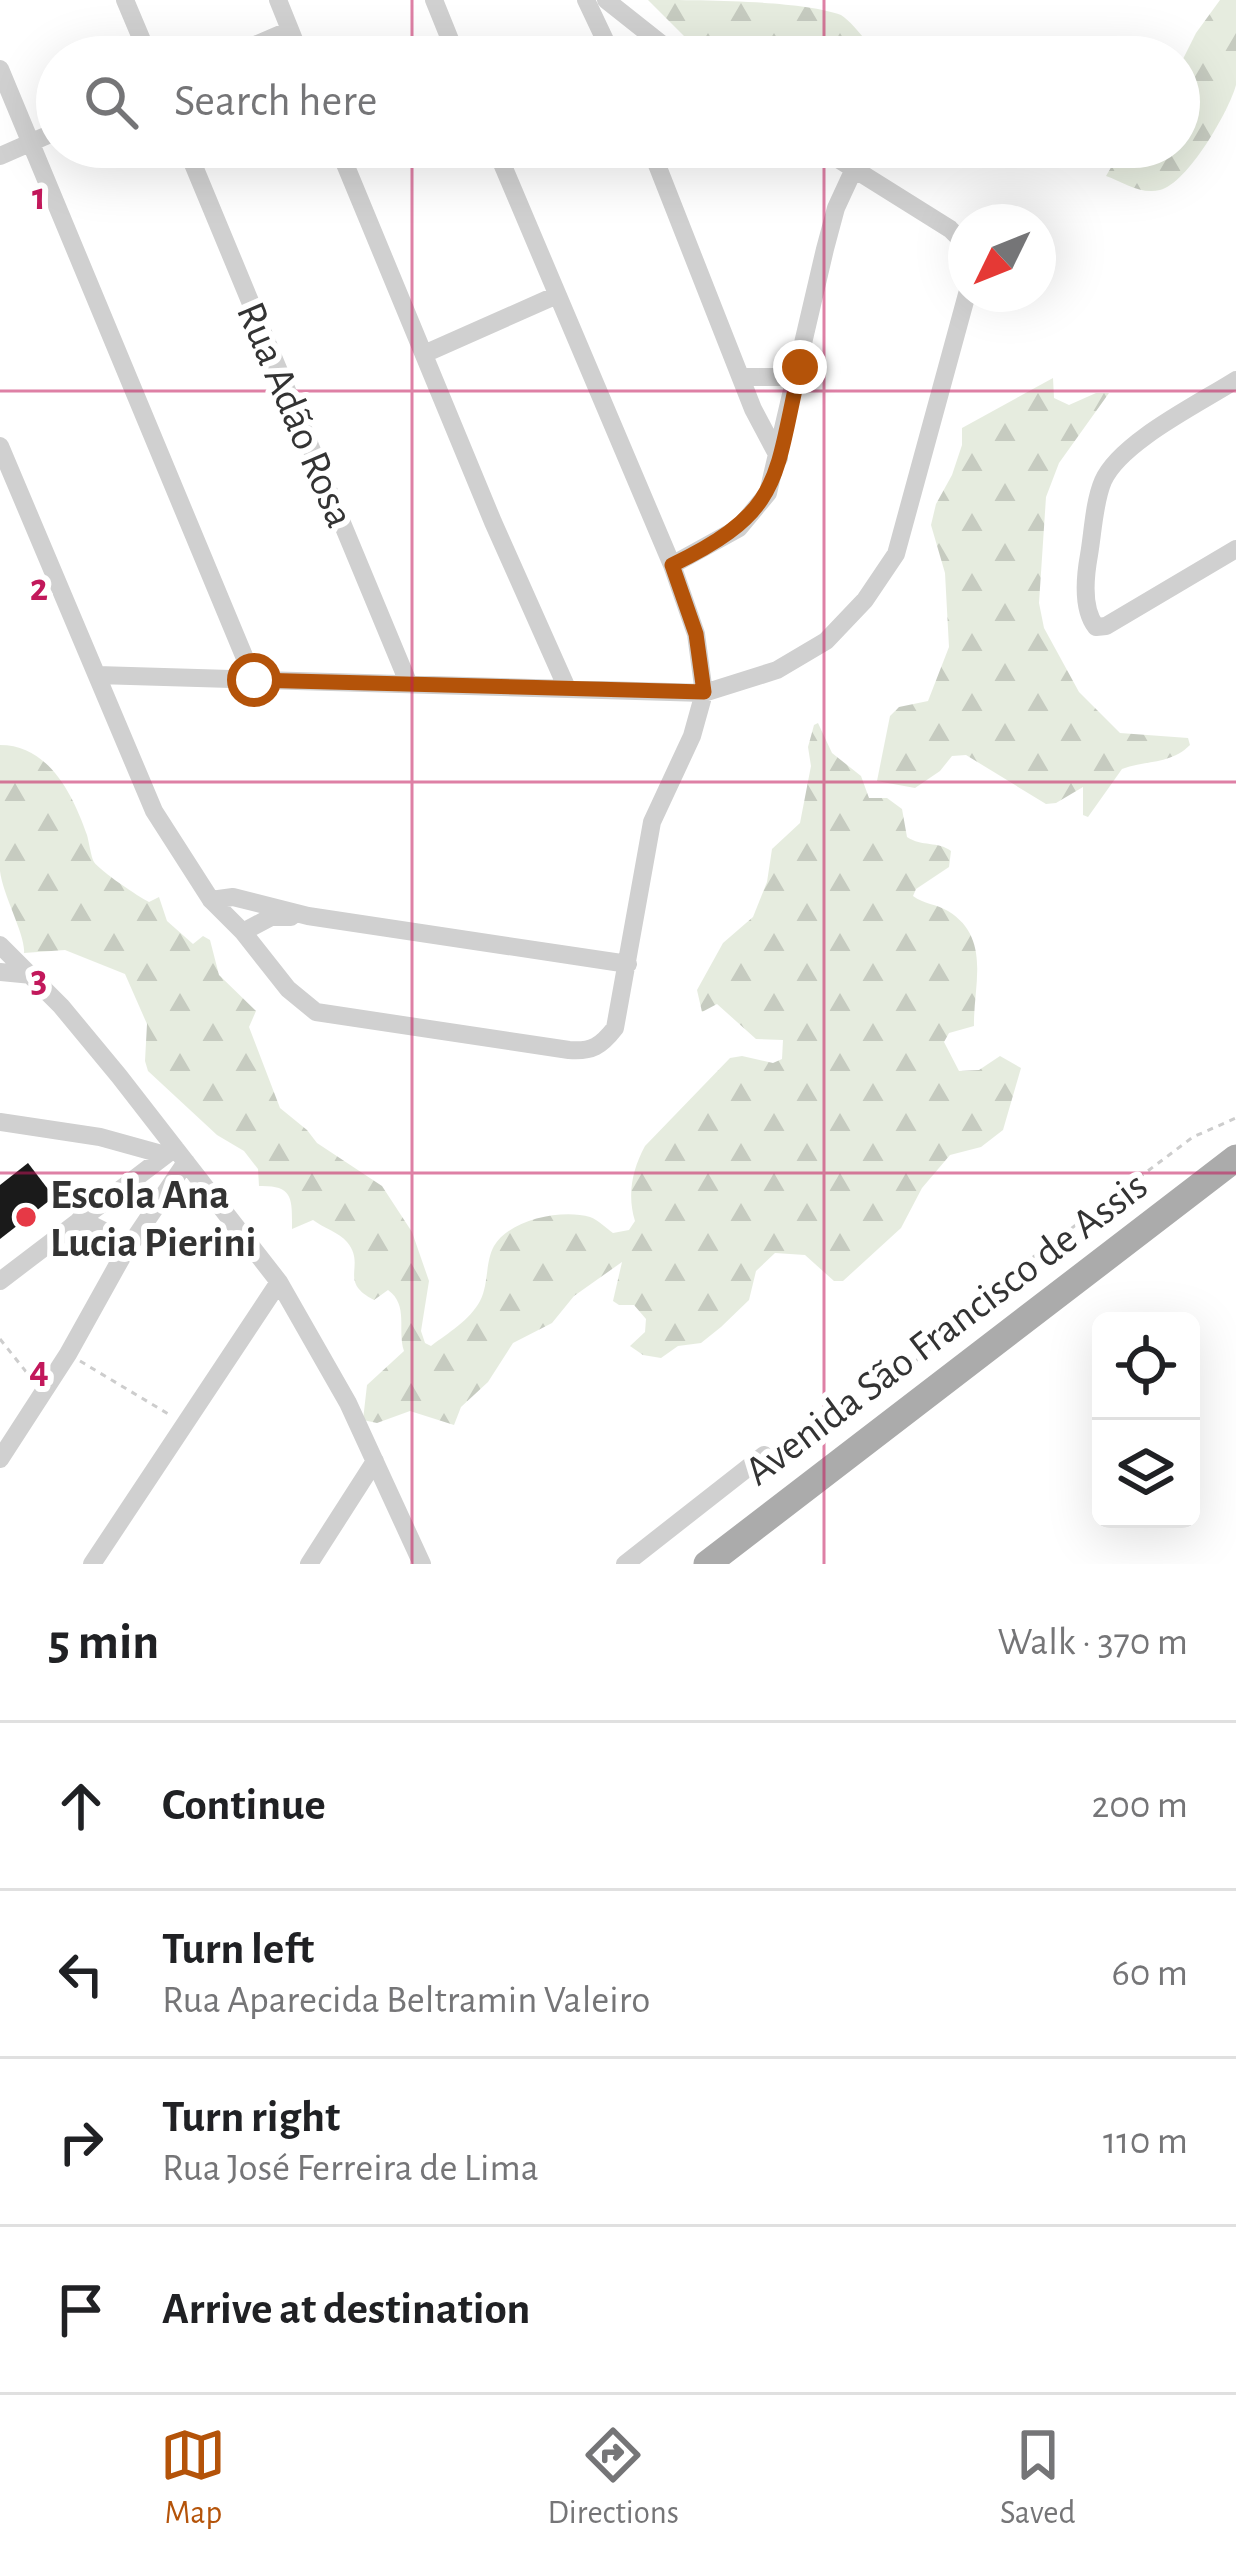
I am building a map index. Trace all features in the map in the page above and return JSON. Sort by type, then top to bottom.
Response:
[{"type":"main road","name":"Avenida São Francisco de Assis","points":[[707,1564],[1236,1158]]},
{"type":"street","points":[[124,0],[140,36]]},
{"type":"street","points":[[278,0],[292,36]]},
{"type":"street","points":[[434,0],[449,36]]},
{"type":"street","points":[[586,0],[603,36]]},
{"type":"street","points":[[606,0],[652,36]]},
{"type":"street","points":[[278,36],[290,31]]},
{"type":"street","points":[[0,69],[36,153]]},
{"type":"street","points":[[0,156],[36,141]]},
{"type":"street","points":[[42,168],[254,680]]},
{"type":"street","name":"Rua Adão Rosa","points":[[195,168],[408,682]]},
{"type":"street","points":[[347,168],[566,686]]},
{"type":"street","points":[[0,446],[154,811],[211,900],[288,989],[316,1012],[588,1052],[602,1044],[614,1028],[652,822],[692,736],[704,692],[696,634],[672,565],[504,168]]},
{"type":"street","points":[[658,168],[740,376],[778,458]]},
{"type":"street","points":[[672,565],[739,528],[769,493],[825,249],[854,169],[948,228]]},
{"type":"street","points":[[424,353],[557,295]]},
{"type":"street","points":[[97,675],[704,692],[777,670],[826,641],[865,600],[896,554],[962,312]]},
{"type":"street","points":[[740,376],[783,376],[800,367]]},
{"type":"street","points":[[1236,380],[1138,443],[1103,482],[1087,569],[1087,616],[1096,626],[1106,626],[1236,549]]},
{"type":"street","points":[[211,900],[233,897],[308,916],[628,964]]},
{"type":"street","points":[[243,932],[271,917],[308,916]]},
{"type":"street","points":[[0,945],[32,975],[279,1282],[348,1402],[422,1564]]},
{"type":"street","points":[[0,972],[32,975]]},
{"type":"street","points":[[0,1122],[100,1137],[175,1155]]},
{"type":"street","points":[[0,1281],[175,1155]]},
{"type":"street","points":[[0,1459],[68,1354],[175,1155]]},
{"type":"street","points":[[80,1220],[102,1230],[122,1257]]},
{"type":"street","points":[[92,1564],[279,1282]]},
{"type":"street","points":[[625,1564],[764,1455]]},
{"type":"street","points":[[308,1564],[375,1461]]},
{"type":"path","points":[[764,1455],[840,1424],[948,1334],[996,1285],[1193,1137],[1236,1118]]},
{"type":"path","points":[[0,1339],[43,1394]]},
{"type":"path","points":[[68,1354],[183,1423]]},
{"type":"green space","points":[[648,0],[801,6],[841,15],[863,36],[684,36]]},
{"type":"green space","points":[[1220,0],[1236,0],[1236,85],[1200,153],[1200,36],[1196,33]]},
{"type":"green space","points":[[1111,168],[1188,168],[1171,185],[1153,191],[1106,176]]},
{"type":"green space","points":[[1053,378],[1054,398],[1069,405],[1096,393],[1109,393],[1059,463],[1046,497],[1039,603],[1044,628],[1079,692],[1120,733],[1188,738],[1190,745],[1166,759],[1122,769],[1088,817],[1083,815],[1083,787],[1046,804],[966,755],[952,756],[915,788],[877,781],[890,716],[899,707],[928,701],[949,647],[945,573],[931,525],[962,445],[962,428]]},
{"type":"green space","points":[[818,723],[832,753],[861,776],[869,798],[887,798],[902,809],[907,837],[951,851],[949,867],[913,896],[948,911],[970,935],[977,964],[974,1026],[949,1033],[944,1042],[959,1071],[979,1070],[1000,1056],[1021,1068],[1003,1130],[981,1147],[950,1155],[922,1188],[901,1228],[843,1281],[834,1281],[805,1255],[775,1253],[756,1271],[749,1300],[721,1327],[701,1343],[678,1346],[661,1358],[643,1355],[630,1346],[645,1332],[646,1319],[634,1305],[613,1301],[622,1262],[574,1296],[552,1323],[513,1343],[488,1382],[461,1407],[454,1425],[410,1411],[377,1423],[363,1420],[367,1385],[404,1351],[398,1303],[388,1290],[374,1300],[363,1293],[354,1280],[352,1251],[340,1236],[313,1220],[292,1229],[291,1202],[285,1191],[259,1186],[258,1169],[244,1151],[217,1135],[148,1071],[147,1024],[125,974],[65,950],[24,953],[0,871],[0,745],[32,753],[57,775],[98,866],[149,902],[159,897],[167,921],[193,944],[203,936],[210,940],[219,975],[256,1011],[249,1027],[280,1108],[317,1143],[382,1186],[412,1232],[429,1281],[421,1331],[431,1346],[476,1308],[491,1252],[502,1237],[524,1223],[565,1214],[590,1217],[613,1233],[629,1230],[635,1221],[632,1183],[645,1146],[730,1058],[773,1063],[782,1059],[783,1040],[756,1039],[717,1004],[702,1012],[697,990],[723,943],[753,917],[767,882],[772,849],[800,823],[811,766],[808,747]]},
{"type":"building","points":[[28,1163],[54,1197],[0,1239],[0,1185]]},
{"type":"place","name":"Escola Ana Lucia Pierini","points":[[26,1217]]},
{"type":"route","points":[[254,680],[704,692],[696,634],[672,565],[739,528],[769,493],[800,367]]}]
